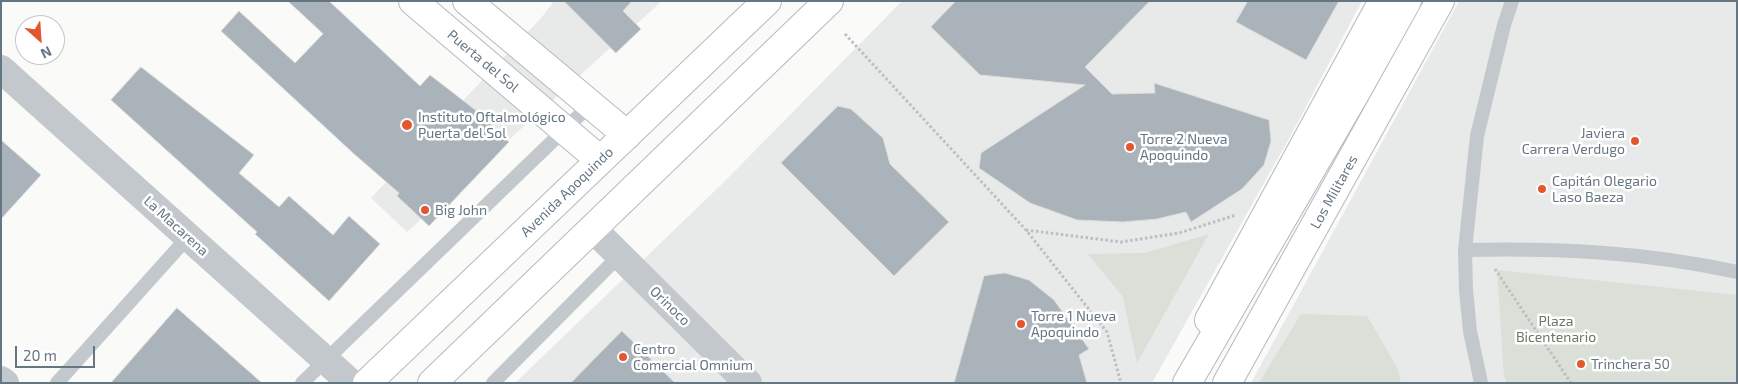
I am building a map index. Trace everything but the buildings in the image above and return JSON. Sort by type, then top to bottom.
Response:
[{"type":"main road","name":"Puerta del Sol","points":[[413,1],[600,160]]},
{"type":"main road","points":[[467,1],[627,134]]},
{"type":"main road","name":"Avenida Apoquindo","points":[[367,383],[767,1]]},
{"type":"main road","points":[[432,383],[829,1]]},
{"type":"main road","points":[[1179,383],[1207,323],[1383,1]]},
{"type":"main road","points":[[1187,383],[1407,1]]},
{"type":"main road","name":"Los Militares","points":[[1227,383],[1440,1]]},
{"type":"street","name":"La Macarena","points":[[1,69],[351,383]]},
{"type":"street","name":"Orinoco","points":[[592,229],[748,383]]},
{"type":"street","points":[[1,380],[5,383]]},
{"type":"lane","points":[[1481,383],[1470,331],[1465,250],[1477,136],[1504,25],[1512,1]]},
{"type":"lane","points":[[302,383],[590,105]]},
{"type":"lane","points":[[57,383],[188,237]]},
{"type":"lane","points":[[1465,250],[1525,248],[1586,250],[1646,257],[1737,272]]},
{"type":"lane","points":[[493,383],[620,255]]},
{"type":"path","points":[[845,34],[1026,230],[1107,332],[1121,383]]},
{"type":"path","points":[[1026,230],[1121,242],[1179,233],[1273,203]]},
{"type":"path","points":[[1465,250],[1497,270],[1524,314],[1572,383]]},
{"type":"shaded area","points":[[554,1],[662,1],[407,232],[371,198],[542,17]]},
{"type":"shaded area","points":[[902,1],[1362,1],[1292,133],[1152,383],[515,383],[723,183]]},
{"type":"shaded area","points":[[1459,1],[1737,1],[1737,383],[1251,383]]},
{"type":"green space","points":[[1209,234],[1137,363],[1123,297],[1088,254],[1145,253]]},
{"type":"green space","name":"Plaza Bicentenario","points":[[1497,270],[1737,295],[1737,383],[1507,383],[1504,376]]},
{"type":"green space","points":[[1301,314],[1367,316],[1398,369],[1401,383],[1259,383]]},
{"type":"place","name":"Instituto Oftalmológico Puerta del Sol","points":[[407,125]]},
{"type":"place","name":"Javiera Carrera Verdugo","points":[[1635,141]]},
{"type":"place","name":"Torre 2 Nueva Apoquindo","points":[[1130,147]]},
{"type":"place","name":"Capitán Olegario Laso Baeza","points":[[1542,189]]},
{"type":"place","name":"Big John","points":[[425,210]]},
{"type":"place","name":"Torre 1 Nueva Apoquindo","points":[[1021,324]]},
{"type":"place","name":"Centro Comercial Omnium","points":[[623,357]]},
{"type":"place","name":"Trinchera 50","points":[[1581,364]]}]
